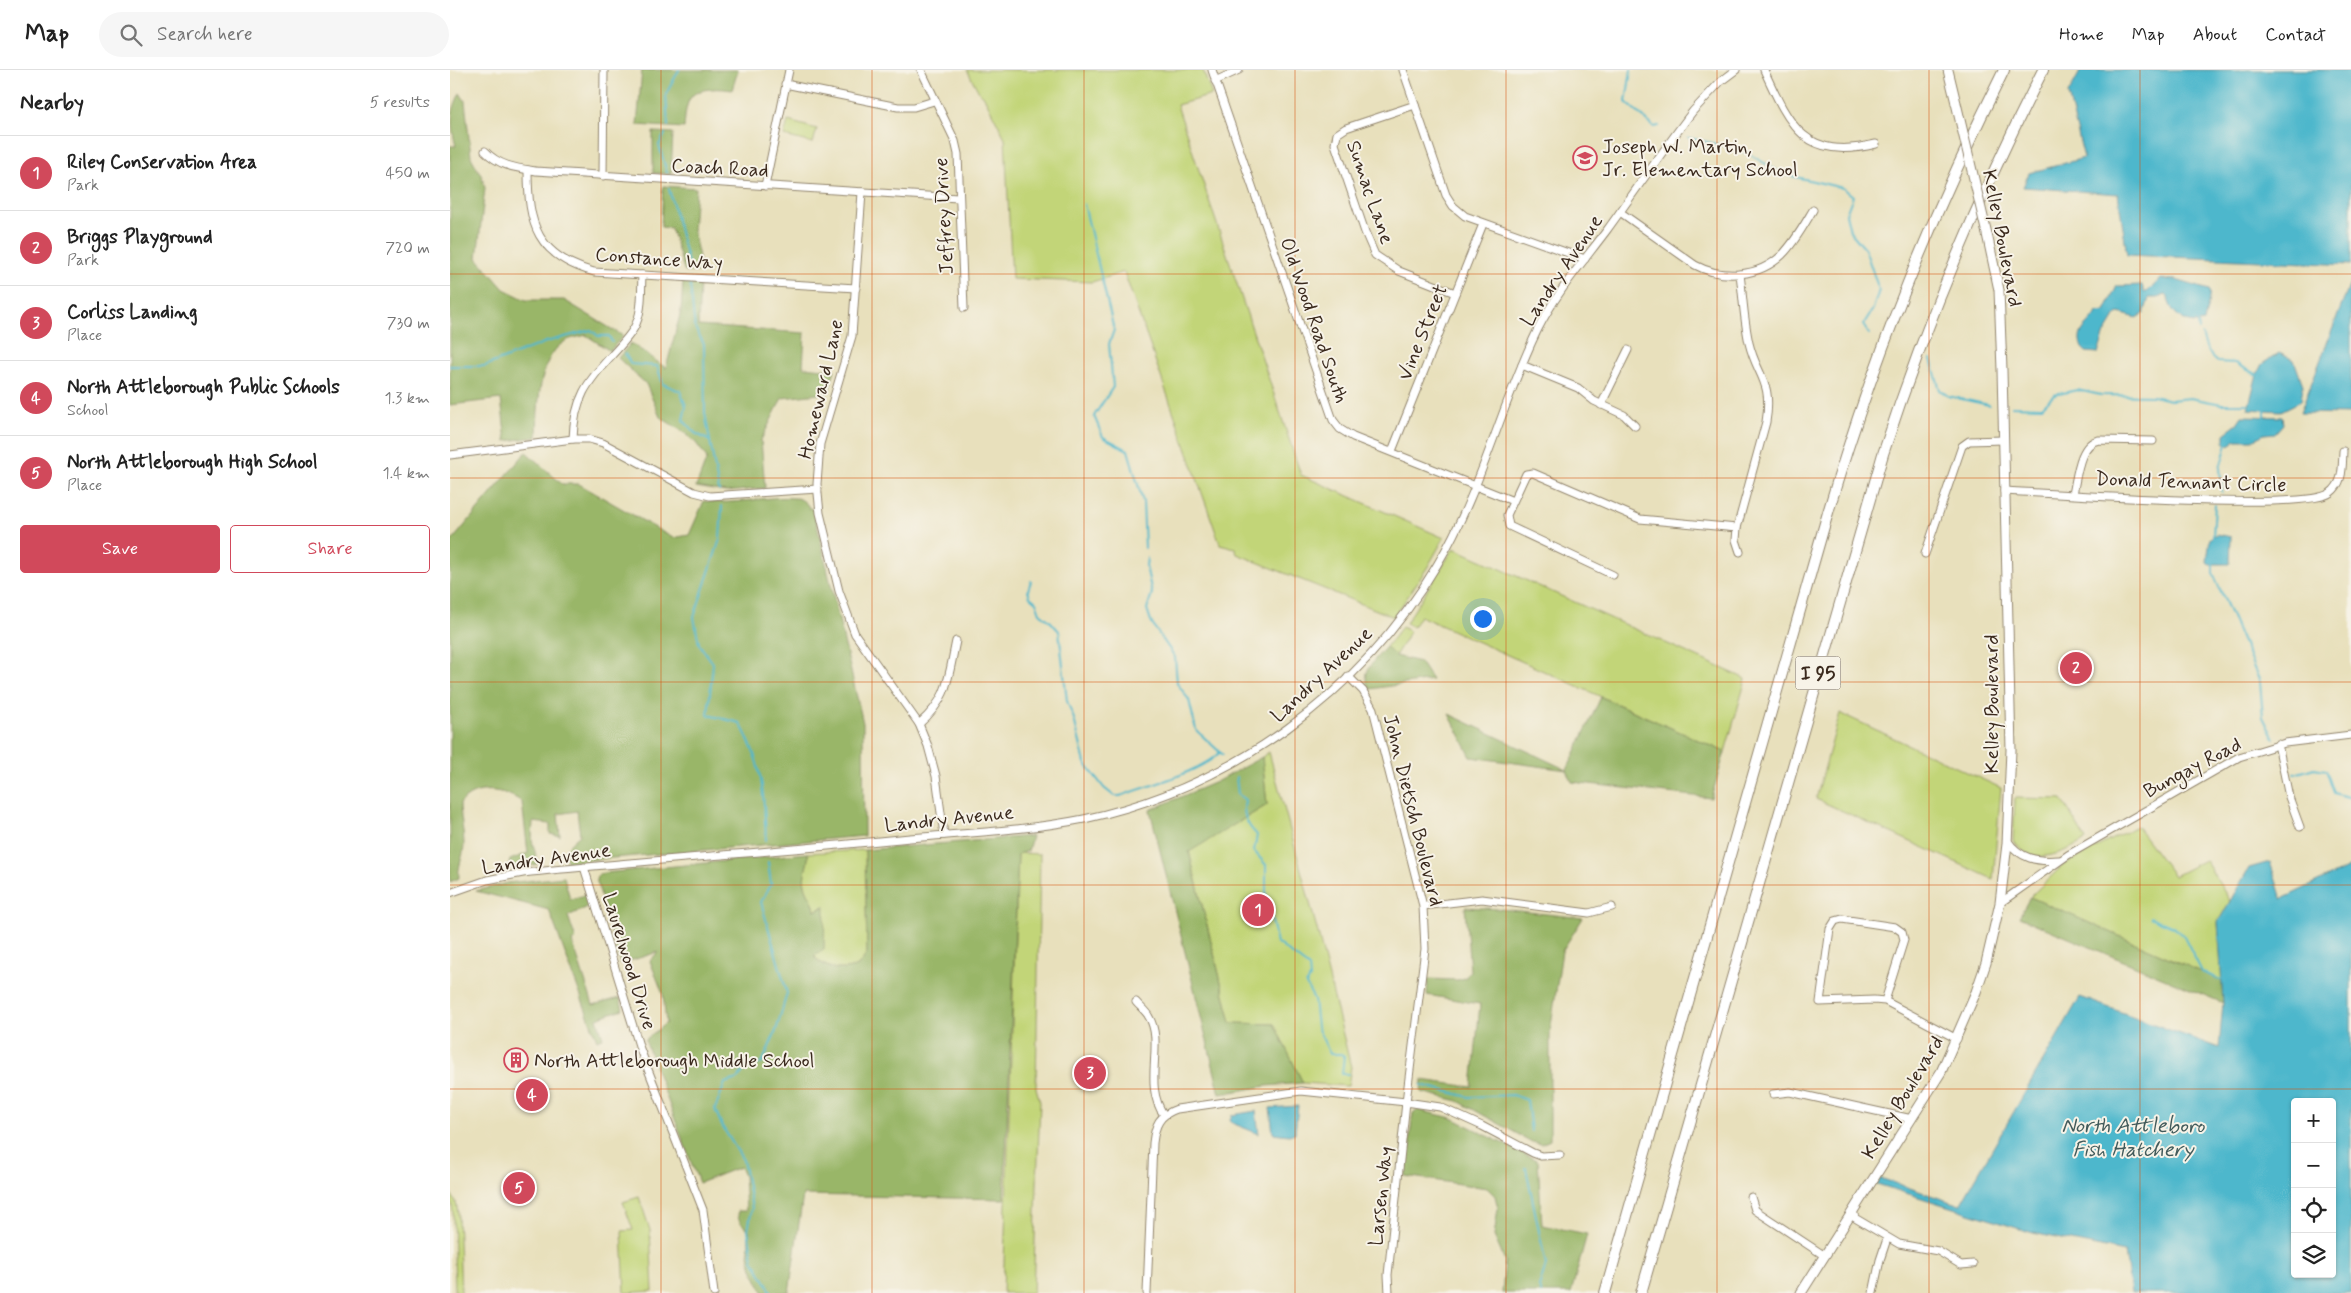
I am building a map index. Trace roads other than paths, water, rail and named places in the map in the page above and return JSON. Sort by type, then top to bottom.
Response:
[{"type":"highway","name":"I 95","points":[[1605,1293],[1853,433],[1884,344],[1922,245],[2004,70]]},
{"type":"highway","name":"I 95","points":[[1641,1293],[1885,448],[1923,340],[1960,247],[1992,174],[2043,70]]},
{"type":"main road","name":"Kelley Boulevard","points":[[1801,1293],[1941,1072],[1957,1039],[1986,963],[2000,903],[2007,840],[2010,750],[1999,290],[1948,70]]},
{"type":"street","points":[[603,176],[604,70]]},
{"type":"street","points":[[765,186],[788,70]]},
{"type":"street","name":"Jeffrey Drive","points":[[921,70],[934,101],[955,141],[958,154],[958,198],[964,308]]},
{"type":"street","name":"Old Wood Road South","points":[[1212,70],[1333,420],[1340,429],[1353,437],[1513,501]]},
{"type":"street","points":[[1215,80],[1239,70]]},
{"type":"street","points":[[1403,70],[1446,195],[1453,206],[1465,216],[1483,224],[1544,243],[1585,259]]},
{"type":"street","name":"Landry Avenue","points":[[450,893],[511,875],[944,835],[1084,818],[1128,807],[1183,788],[1236,762],[1274,738],[1306,714],[1348,676],[1408,610],[1452,539],[1522,366],[1547,314],[1703,98],[1736,70]]},
{"type":"street","points":[[1764,70],[1778,104],[1791,125],[1811,140],[1838,149],[1853,150],[1876,144]]},
{"type":"street","points":[[784,84],[898,107],[914,107],[934,101]]},
{"type":"street","name":"Sumac Lane","points":[[1414,105],[1346,128],[1337,134],[1335,144],[1365,232],[1375,254],[1399,271],[1455,293]]},
{"type":"street","name":"Coach Road","points":[[485,151],[493,160],[506,166],[528,170],[958,198]]},
{"type":"street","name":"Constance Way","points":[[528,170],[528,195],[536,231],[558,258],[576,267],[594,272],[856,288]]},
{"type":"street","name":"Homeward Lane","points":[[862,192],[852,336],[820,444],[818,489],[820,513],[839,591],[855,634],[919,724],[936,776],[944,835]]},
{"type":"street","points":[[1620,212],[1702,269],[1720,274],[1740,274],[1759,269],[1781,256],[1813,210]]},
{"type":"street","name":"Vine Street","points":[[1392,451],[1483,224]]},
{"type":"street","points":[[1740,274],[1749,342],[1766,384],[1768,404],[1766,422],[1737,528],[1736,540],[1740,552]]},
{"type":"street","points":[[573,439],[575,414],[583,391],[634,328],[640,312],[642,275]]},
{"type":"street","points":[[1601,405],[1628,350]]},
{"type":"street","points":[[1522,366],[1578,388],[1601,405],[1624,415],[1635,426]]},
{"type":"street","points":[[450,455],[573,439],[589,439],[603,443],[694,492],[710,496],[818,489]]},
{"type":"street","points":[[1924,554],[1962,446],[1969,441],[2003,440]]},
{"type":"street","points":[[2073,494],[2084,452],[2090,442],[2099,440],[2154,441]]},
{"type":"street","name":"Donald Tennant Circle","points":[[2004,491],[2241,501],[2311,499],[2330,493],[2338,486],[2343,451]]},
{"type":"street","points":[[1613,575],[1512,529],[1507,523],[1506,515],[1524,476],[1529,473],[1640,519],[1737,528]]},
{"type":"street","points":[[919,724],[935,710],[945,691],[956,641]]},
{"type":"street","name":"John Dietsch Boulevard","points":[[1348,676],[1364,691],[1373,709],[1423,906],[1425,949],[1406,1102]]},
{"type":"street","name":"Bungay Road","points":[[2000,903],[2061,860],[2229,762],[2278,744],[2351,735]]},
{"type":"street","points":[[2278,744],[2289,797],[2300,827]]},
{"type":"street","points":[[2007,840],[2016,852],[2025,857],[2043,861],[2061,860]]},
{"type":"street","name":"Laurelwood Drive","points":[[584,867],[640,1049],[703,1210],[714,1293]]},
{"type":"street","points":[[1423,906],[1482,899],[1589,913],[1612,908]]},
{"type":"street","points":[[1885,1001],[1904,940],[1902,932],[1895,927],[1842,920],[1835,921],[1831,927],[1820,1002],[1885,1001],[1957,1039]]},
{"type":"street","points":[[1136,1002],[1150,1017],[1154,1052],[1155,1100],[1164,1115]]},
{"type":"street","points":[[1148,1293],[1153,1143],[1156,1125],[1164,1115],[1176,1109],[1301,1091],[1406,1102],[1440,1107],[1482,1126],[1532,1153],[1541,1156],[1560,1154]]},
{"type":"street","points":[[1773,1094],[1790,1092],[1912,1119]]},
{"type":"street","name":"Larsen Way","points":[[1389,1293],[1388,1275],[1406,1102]]},
{"type":"street","points":[[1750,1197],[1754,1210],[1825,1256]]},
{"type":"street","points":[[1854,1211],[1855,1218],[1887,1239],[1899,1244],[1938,1251],[1961,1265],[1974,1264]]},
{"type":"street","points":[[1873,1293],[1880,1260],[1887,1239]]},
{"type":"water","points":[[2081,70],[2351,70],[2351,265],[2127,255],[2118,194],[2023,187],[2029,173],[2084,158],[2068,94]]},
{"type":"water","points":[[2161,279],[2176,280],[2209,290],[2209,301],[2204,322],[2191,322],[2180,317],[2172,308],[2168,296],[2149,298],[2144,314],[2137,318],[2119,313],[2116,315],[2105,333],[2098,353],[2086,352],[2082,348],[2080,336],[2082,332],[2097,312],[2105,311],[2117,286],[2142,285],[2144,292],[2147,292]]},
{"type":"water","points":[[2351,281],[2351,414],[2300,413]]},
{"type":"water","points":[[2279,353],[2294,360],[2303,385],[2301,401],[2281,411],[2248,409],[2257,374],[2262,364]]},
{"type":"water","points":[[2242,416],[2282,417],[2283,424],[2275,433],[2264,434],[2253,440],[2235,440],[2230,446],[2224,442],[2224,434],[2236,425]]},
{"type":"water","points":[[2217,534],[2231,537],[2230,564],[2209,564],[2207,562],[2210,538]]},
{"type":"water","name":"North Attleboro Fish Hatchery","points":[[2270,862],[2282,899],[2351,866],[2351,1293],[2131,1293],[2125,1252],[2033,1233],[1877,1184],[1880,1178],[1960,1205],[2080,997],[2219,1048],[2223,1003],[2218,922],[2249,868]]},
{"type":"water","points":[[1298,1106],[1295,1133],[1289,1135],[1273,1133],[1270,1108]]},
{"type":"water","points":[[1256,1111],[1259,1134],[1232,1123],[1230,1120],[1232,1115]]},
{"type":"waterway","points":[[668,126],[666,94],[679,70]]},
{"type":"waterway","points":[[1631,70],[1626,102],[1654,127],[1659,126]]},
{"type":"waterway","points":[[665,134],[659,145],[667,173]]},
{"type":"waterway","points":[[1689,138],[1730,147],[1749,154],[1783,174],[1843,188],[1853,196],[1846,214],[1850,231],[1865,249],[1879,290],[1873,309],[1863,325],[1869,334]]},
{"type":"waterway","points":[[669,189],[689,267]]},
{"type":"waterway","points":[[1084,204],[1114,330],[1109,344],[1113,387],[1094,416],[1103,437],[1128,450],[1143,502],[1145,548]]},
{"type":"waterway","points":[[690,285],[695,328],[704,344],[705,413],[719,491]]},
{"type":"waterway","points":[[2198,323],[2199,330]]},
{"type":"waterway","points":[[450,366],[485,366],[546,342],[591,330],[598,336],[609,336],[612,342]]},
{"type":"waterway","points":[[2202,335],[2213,359],[2218,362],[2235,363],[2257,375]]},
{"type":"waterway","points":[[625,354],[631,364],[657,366],[663,384],[680,391],[686,406],[683,420],[695,433],[710,441]]},
{"type":"waterway","points":[[1931,359],[1940,390],[1948,396],[1989,405]]},
{"type":"waterway","points":[[2012,406],[2042,407],[2054,395],[2077,390],[2101,395],[2153,396],[2170,400],[2190,398],[2222,404],[2248,404]]},
{"type":"waterway","points":[[2265,407],[2265,418]]},
{"type":"waterway","points":[[2222,492],[2220,468],[2227,444]]},
{"type":"waterway","points":[[2213,537],[2215,505]]},
{"type":"waterway","points":[[722,506],[720,539],[694,617],[699,644],[713,663],[708,715],[740,723],[748,738],[761,780],[766,840]]},
{"type":"waterway","points":[[1147,558],[1146,566],[1152,593],[1147,609],[1152,624],[1175,657],[1177,683],[1189,700],[1196,730],[1223,755]]},
{"type":"waterway","points":[[2213,562],[2213,573],[2260,682],[2263,717],[2274,739]]},
{"type":"waterway","points":[[1031,581],[1028,590],[1030,597],[1036,602],[1040,613],[1059,631],[1067,701],[1074,719],[1085,763],[1104,788],[1114,796],[1120,796],[1201,766],[1220,752]]},
{"type":"waterway","points":[[2295,774],[2314,768],[2326,770],[2334,793],[2351,798]]},
{"type":"waterway","points":[[1236,777],[1238,794],[1245,800],[1244,810],[1246,819],[1257,835],[1254,851],[1266,865],[1266,894],[1277,943],[1309,967],[1310,978],[1306,985],[1314,999],[1317,1027],[1330,1054],[1342,1054],[1344,1056],[1342,1074],[1348,1074]]},
{"type":"waterway","points":[[768,862],[771,884],[761,902],[787,993],[776,1031],[762,1063],[746,1068],[737,1079],[725,1083],[715,1109],[722,1126],[743,1160],[752,1208],[748,1230],[753,1260],[772,1293]]},
{"type":"waterway","points":[[2150,917],[2173,927],[2184,936],[2202,972],[2221,980]]},
{"type":"waterway","points":[[1421,1085],[1469,1097],[1513,1095],[1527,1100],[1531,1131]]},
{"type":"waterway","points":[[1526,1168],[1546,1265],[1539,1287],[1541,1293]]},
{"type":"place","name":"Joseph W. Martin, Jr. Elementary School","points":[[1585,158]]},
{"type":"place","name":"Briggs Playground","points":[[2076,668]]},
{"type":"place","name":"Riley Conservation Area","points":[[1258,910]]},
{"type":"place","name":"North Attleborough Middle School","points":[[516,1060]]},
{"type":"place","name":"Corliss Landing","points":[[1090,1073]]},
{"type":"place","name":"North Attleborough Public Schools","points":[[532,1095]]},
{"type":"place","name":"North Attleborough High School","points":[[519,1188]]}]
